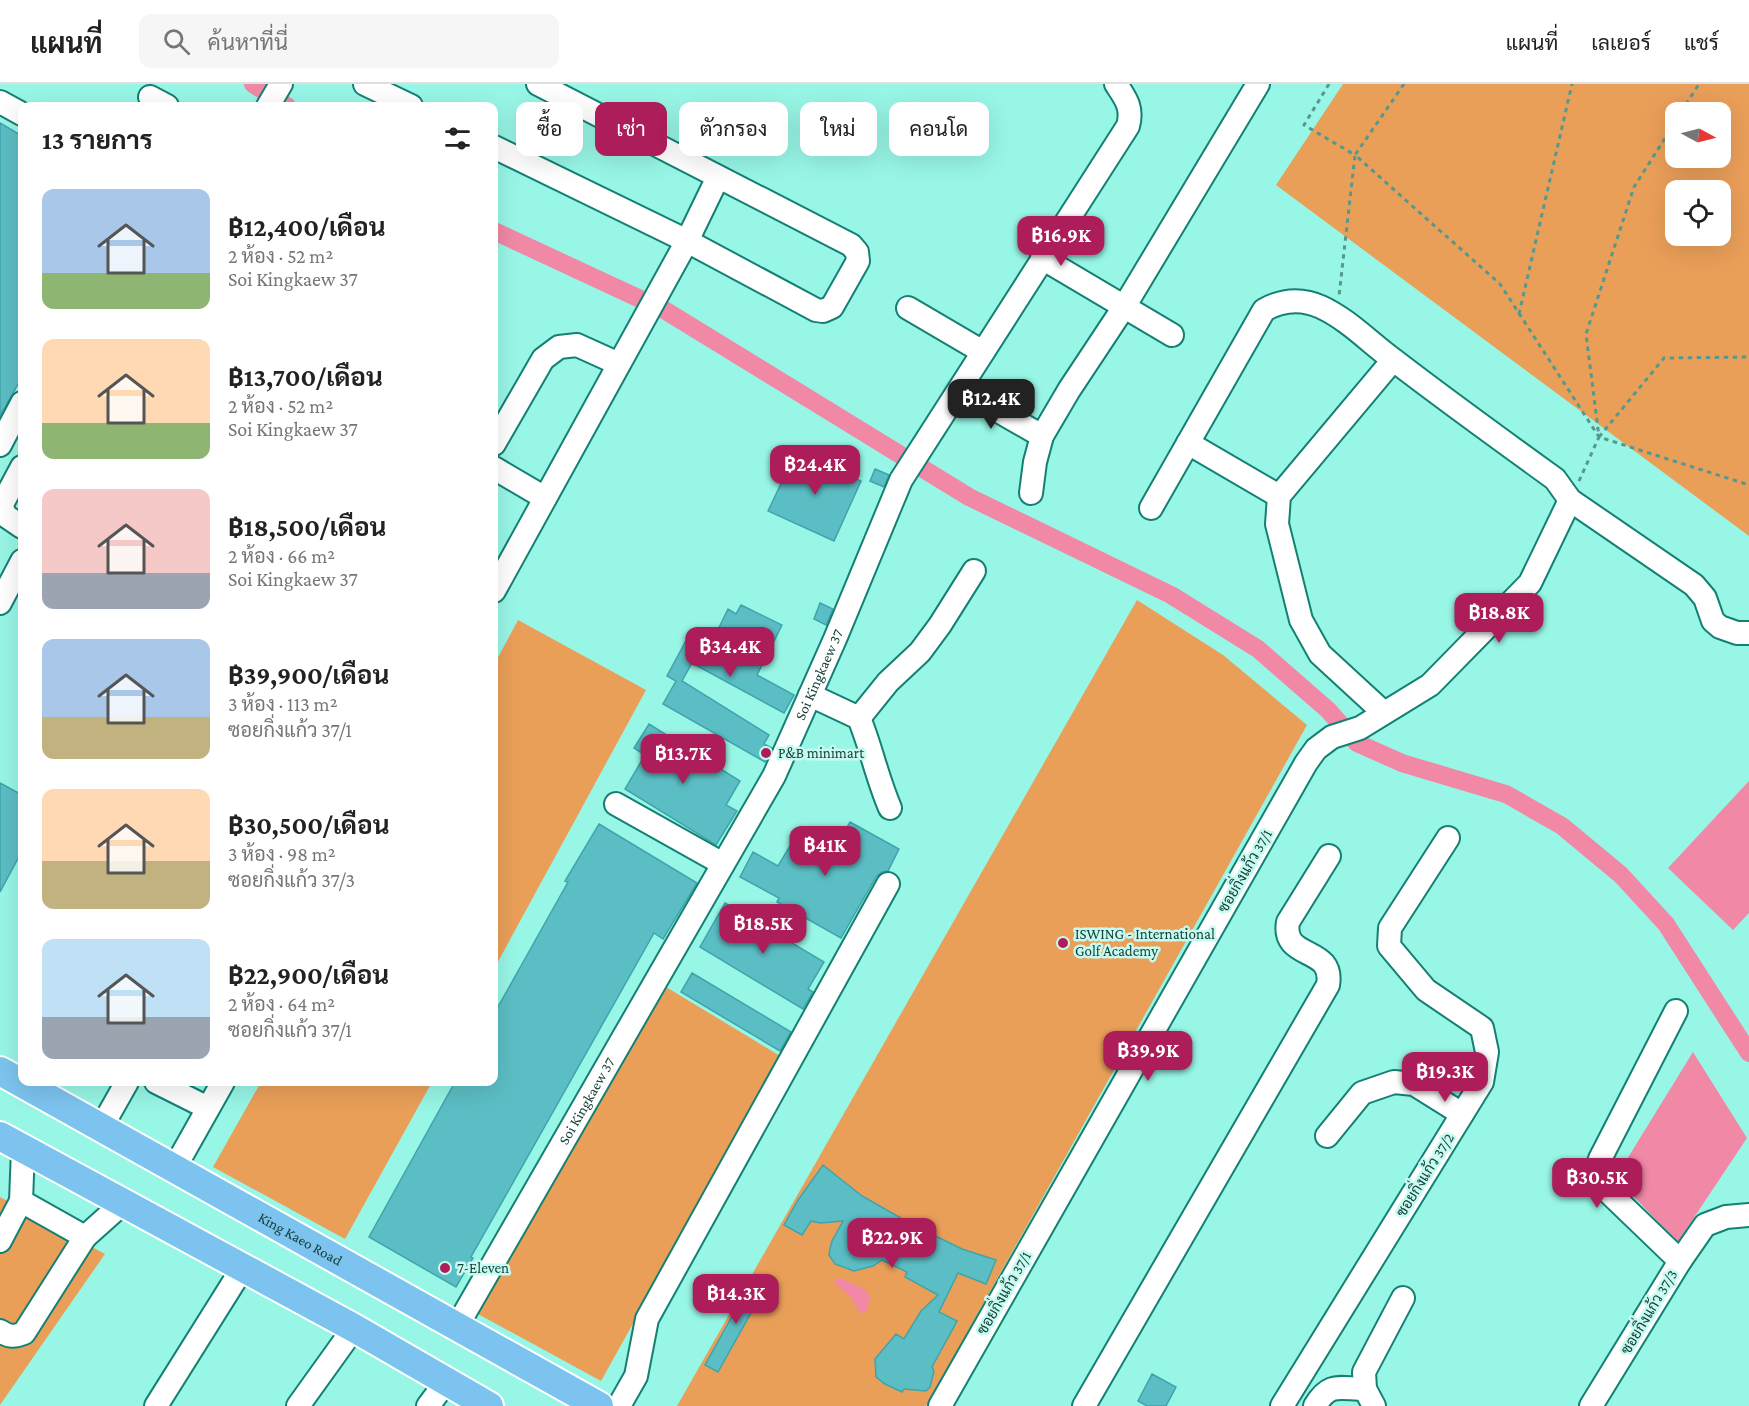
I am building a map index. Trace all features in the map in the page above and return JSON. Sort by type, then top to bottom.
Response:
[{"type":"main road","name":"King Kaeo Road","points":[[0,1071],[18,1081]]},
{"type":"main road","name":"King Kaeo Road","points":[[27,1086],[599,1406]]},
{"type":"main road","points":[[12,1142],[354,1328],[489,1406]]},
{"type":"street","points":[[270,102],[281,84]]},
{"type":"street","points":[[365,84],[403,102]]},
{"type":"street","points":[[498,149],[687,241],[816,310],[823,311],[832,307],[858,261],[857,252],[851,245],[538,84]]},
{"type":"street","name":"Soi Kingkaew 37","points":[[456,1328],[774,776],[835,639],[901,480],[1128,126],[1131,115],[1129,103],[1116,84]]},
{"type":"street","points":[[1031,493],[1035,462],[1042,435],[1124,306],[1258,84]]},
{"type":"street","points":[[0,102],[18,112]]},
{"type":"street","points":[[498,584],[687,241],[718,177]]},
{"type":"street","points":[[1042,258],[1172,335]]},
{"type":"street","points":[[1151,508],[1263,310],[1289,300],[1318,306],[1337,315],[1393,360],[1554,479],[1570,500],[1694,585],[1705,598],[1713,621],[1720,627],[1737,633],[1749,633]]},
{"type":"street","points":[[908,308],[983,352]]},
{"type":"street","points":[[498,437],[543,359],[559,347],[577,345],[619,364]]},
{"type":"street","points":[[1383,712],[1320,654],[1301,620],[1277,524],[1279,496],[1393,360]]},
{"type":"street","points":[[960,389],[1042,435]]},
{"type":"street","points":[[0,445],[18,411]]},
{"type":"street","points":[[1188,443],[1279,496]]},
{"type":"street","points":[[498,470],[545,498]]},
{"type":"street","points":[[18,475],[2,506],[6,516],[18,524]]},
{"type":"street","name":"ซอยกิ่งแก้ว 37/1","points":[[940,1406],[1306,763],[1316,749],[1332,737],[1360,728],[1430,685],[1530,583],[1570,500]]},
{"type":"street","points":[[0,603],[18,569]]},
{"type":"street","points":[[859,718],[888,682],[920,652],[974,571]]},
{"type":"street","points":[[810,695],[859,718],[869,741],[880,784],[890,807]]},
{"type":"street","points":[[616,804],[723,864]]},
{"type":"street","name":"ซอยกิ่งแก้ว 37/2","points":[[1282,1406],[1482,1082],[1487,1052],[1482,1028],[1426,990],[1389,946],[1390,928],[1448,838]]},
{"type":"street","points":[[1084,1406],[1328,985],[1330,975],[1325,964],[1289,941],[1286,932],[1288,922],[1329,856]]},
{"type":"street","points":[[619,1406],[636,1376],[646,1318],[888,884]]},
{"type":"street","name":"ซอยกิ่งแก้ว 37/3","points":[[1592,1406],[1680,1260],[1601,1185],[1596,1172],[1600,1159],[1676,1011]]},
{"type":"street","points":[[1326,1136],[1362,1093],[1394,1082],[1414,1084],[1462,1114]]},
{"type":"street","points":[[101,1128],[125,1086]]},
{"type":"street","points":[[164,1086],[208,1108]]},
{"type":"street","points":[[174,1169],[221,1086]]},
{"type":"street","points":[[0,1240],[21,1201],[12,1142]]},
{"type":"street","points":[[21,1201],[85,1237]]},
{"type":"street","points":[[0,1331],[8,1336],[24,1333],[85,1237],[123,1203]]},
{"type":"street","points":[[1680,1260],[1705,1226],[1726,1217],[1749,1215]]},
{"type":"street","points":[[156,1406],[242,1269]]},
{"type":"street","points":[[1370,1398],[1364,1372],[1403,1298]]},
{"type":"street","points":[[298,1406],[354,1328]]},
{"type":"street","points":[[428,1406],[446,1382]]},
{"type":"street","points":[[1315,1406],[1322,1395],[1330,1389],[1340,1387],[1370,1398]]},
{"type":"path","points":[[1329,84],[1304,125],[1355,155],[1500,284],[1599,437],[1749,485]]},
{"type":"path","points":[[1337,315],[1355,155],[1404,84]]},
{"type":"path","points":[[1519,315],[1572,84]]},
{"type":"path","points":[[1687,102],[1699,84]]},
{"type":"path","points":[[1599,437],[1586,334],[1634,187],[1665,138]]},
{"type":"path","points":[[1570,500],[1599,437],[1664,358],[1749,357]]},
{"type":"shaded area","points":[[1343,84],[1749,84],[1749,536],[1276,185]]},
{"type":"shaded area","name":"ISWING - International Golf Academy","points":[[1137,600],[1223,655],[1307,725],[926,1406],[677,1406]]},
{"type":"shaded area","points":[[518,620],[646,690],[498,962],[498,658]]},
{"type":"shaded area","points":[[1749,781],[1749,913],[1733,930],[1668,868]]},
{"type":"shaded area","points":[[666,987],[782,1057],[601,1381],[478,1314]]},
{"type":"shaded area","points":[[1693,1052],[1747,1138],[1677,1243],[1616,1177]]},
{"type":"shaded area","points":[[259,1086],[430,1086],[345,1239],[213,1167]]},
{"type":"shaded area","points":[[0,1197],[105,1254],[0,1405]]},
{"type":"shaded area","points":[[841,1278],[864,1289],[870,1296],[867,1311],[862,1313],[859,1311],[850,1296],[834,1283]]},
{"type":"building","points":[[0,123],[18,134],[18,384],[0,416]]},
{"type":"building","points":[[797,450],[861,481],[834,541],[768,511]]},
{"type":"building","points":[[875,469],[889,475],[884,487],[870,481]]},
{"type":"building","points":[[820,603],[833,609],[826,625],[814,619]]},
{"type":"building","points":[[741,605],[782,625],[757,675],[794,695],[784,713],[692,663],[682,681],[769,735],[764,744],[772,748],[765,762],[663,704],[676,681],[667,676],[688,637],[709,648],[728,609],[736,614]]},
{"type":"building","points":[[649,724],[740,781],[726,805],[737,811],[716,845],[625,789],[645,755],[634,748]]},
{"type":"building","points":[[0,783],[18,793],[18,858],[0,892]]},
{"type":"building","points":[[850,822],[899,849],[888,871],[876,877],[841,938],[777,902],[779,898],[740,877],[753,852],[778,866],[796,836],[832,855]]},
{"type":"building","points":[[599,824],[697,883],[663,939],[654,933],[456,1287],[369,1237],[453,1086],[498,1086],[498,1007],[568,882],[565,881]]},
{"type":"building","points":[[725,903],[824,962],[808,989],[813,992],[803,1009],[700,947]]},
{"type":"building","points":[[692,973],[791,1032],[780,1051],[681,992]]},
{"type":"building","points":[[823,1165],[862,1196],[913,1225],[962,1249],[996,1260],[986,1284],[958,1273],[939,1312],[957,1321],[932,1367],[934,1371],[930,1387],[926,1391],[904,1389],[902,1392],[885,1384],[876,1377],[875,1359],[896,1334],[904,1339],[921,1311],[938,1295],[905,1277],[907,1272],[882,1260],[873,1266],[854,1271],[835,1264],[829,1255],[830,1249],[843,1221],[820,1223],[811,1221],[802,1235],[784,1225],[798,1200]]},
{"type":"building","points":[[754,1277],[767,1284],[718,1372],[705,1365]]},
{"type":"building","points":[[1152,1374],[1176,1387],[1166,1406],[1147,1406],[1138,1401]]},
{"type":"waterway","points":[[253,84],[281,102]]},
{"type":"waterway","points":[[498,233],[666,311],[969,497],[1171,595],[1258,649],[1328,710],[1357,743],[1402,763],[1506,794],[1562,826],[1621,875],[1666,924],[1749,1053]]},
{"type":"place","name":"P&B minimart","points":[[766,753]]},
{"type":"place","name":"ISWING - International Golf Academy","points":[[1063,943]]},
{"type":"place","name":"7-Eleven","points":[[445,1268]]}]
